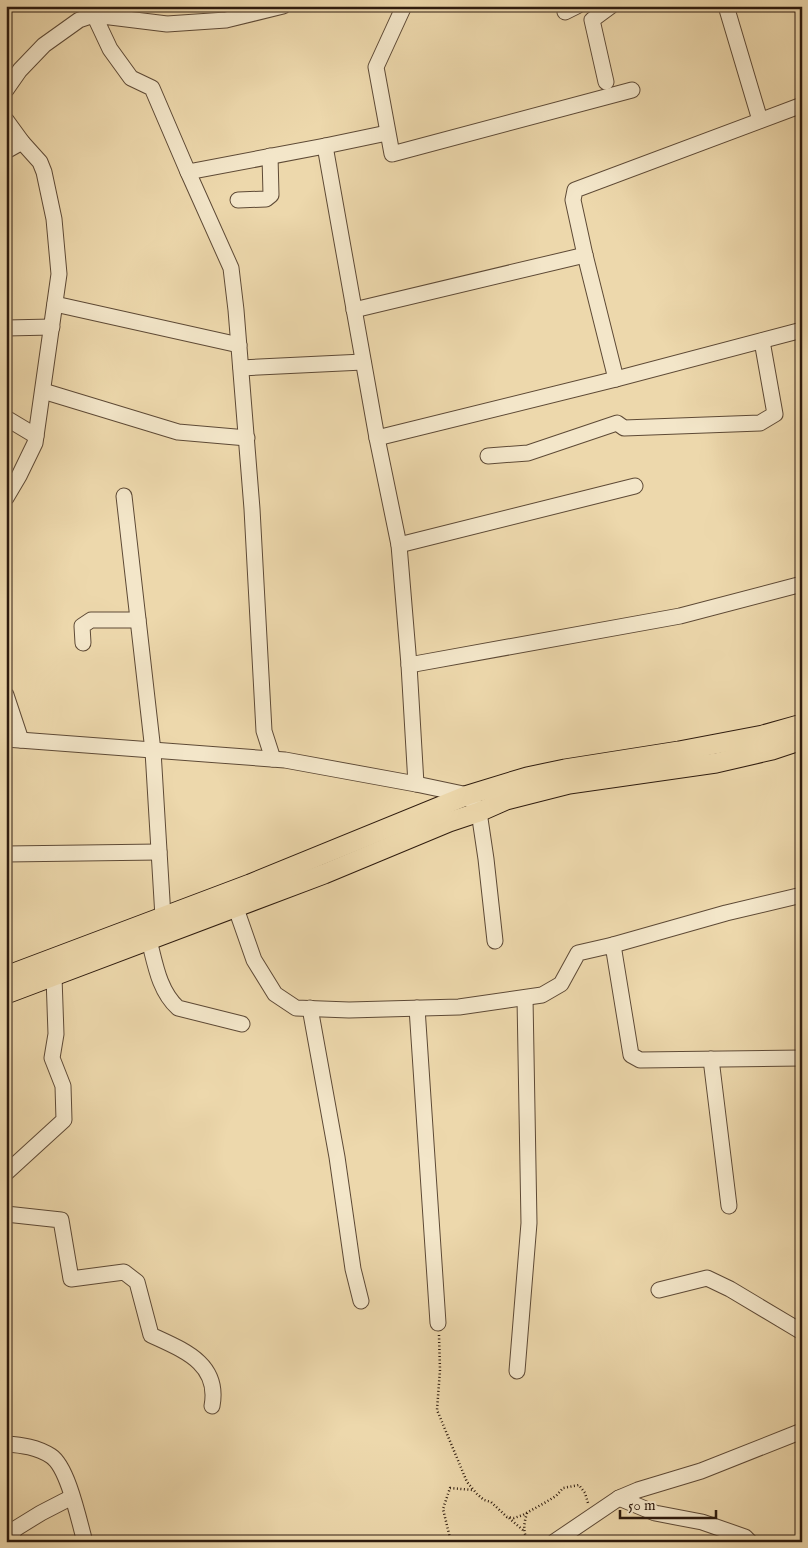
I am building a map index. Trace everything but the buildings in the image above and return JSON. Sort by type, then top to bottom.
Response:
[{"type":"main road","points":[[6,994],[149,940],[233,900],[468,796],[527,777],[763,735],[802,724]]},
{"type":"main road","points":[[6,976],[163,917],[233,900],[324,874],[506,800],[569,784],[716,763],[772,750],[802,740]]},
{"type":"street","points":[[6,90],[20,70],[44,45],[79,20],[96,13],[167,24],[226,20],[283,6]]},
{"type":"street","points":[[404,6],[376,67],[392,154],[632,90]]},
{"type":"street","points":[[606,82],[592,20],[612,6]]},
{"type":"street","points":[[726,6],[760,120]]},
{"type":"street","points":[[96,13],[110,50],[131,78],[152,88],[230,268],[247,438],[264,731],[273,759]]},
{"type":"street","points":[[616,379],[573,200],[575,190],[802,105]]},
{"type":"street","points":[[6,120],[40,162],[44,172],[54,219],[59,274],[35,443],[6,498]]},
{"type":"street","points":[[188,172],[387,133]]},
{"type":"street","points":[[6,150],[22,142]]},
{"type":"street","points":[[325,146],[377,438],[399,545],[416,784]]},
{"type":"street","points":[[238,200],[266,199],[271,195],[270,156]]},
{"type":"street","points":[[354,310],[585,255]]},
{"type":"street","points":[[55,304],[239,345]]},
{"type":"street","points":[[6,328],[52,328]]},
{"type":"street","points":[[377,438],[616,379],[802,330]]},
{"type":"street","points":[[488,456],[528,453],[617,423],[624,428],[760,423],[775,414],[762,340]]},
{"type":"street","points":[[241,368],[363,362]]},
{"type":"street","points":[[43,391],[178,432],[247,438]]},
{"type":"street","points":[[6,418],[36,436]]},
{"type":"street","points":[[399,545],[635,486]]},
{"type":"street","points":[[124,496],[153,751],[163,917]]},
{"type":"street","points":[[409,665],[680,616],[802,584]]},
{"type":"street","points":[[83,643],[82,626],[86,622],[91,620],[138,620]]},
{"type":"street","points":[[6,695],[14,740],[273,759],[416,784],[468,796],[479,812],[495,941]]},
{"type":"street","points":[[6,854],[159,852]]},
{"type":"street","points":[[233,900],[254,960],[275,994],[296,1008],[348,1010],[459,1007],[542,995],[561,984],[578,953],[802,895]]},
{"type":"street","points":[[149,940],[160,981],[171,1001],[178,1008],[242,1024]]},
{"type":"street","points":[[613,945],[631,1054],[640,1060],[802,1058]]},
{"type":"street","points":[[6,1173],[64,1120],[63,1086],[52,1058],[56,1034],[54,977]]},
{"type":"street","points":[[517,1371],[529,1223],[525,998]]},
{"type":"street","points":[[310,1008],[337,1157],[353,1269],[360,1301]]},
{"type":"street","points":[[416,1008],[438,1323]]},
{"type":"street","points":[[711,1059],[729,1206]]},
{"type":"street","points":[[6,1214],[61,1220],[71,1279],[124,1272],[137,1282],[151,1335],[183,1350],[200,1362],[209,1376],[215,1394],[212,1406]]},
{"type":"street","points":[[658,1290],[707,1278],[730,1289],[802,1332]]},
{"type":"street","points":[[554,1542],[619,1498],[638,1490],[701,1471],[802,1431]]},
{"type":"street","points":[[6,1444],[27,1445],[52,1456],[64,1473],[85,1542]]},
{"type":"street","points":[[9,1542],[15,1529],[72,1497]]},
{"type":"street","points":[[619,1498],[655,1513],[702,1522],[745,1537],[750,1542]]},
{"type":"path","points":[[438,1323],[440,1370],[437,1410],[467,1482],[484,1500],[491,1502],[525,1532]]},
{"type":"path","points":[[507,1517],[514,1518],[527,1513],[556,1496],[563,1488],[579,1485],[585,1493],[592,1516]]},
{"type":"path","points":[[451,1542],[443,1509],[450,1488],[474,1490]]},
{"type":"path","points":[[527,1513],[524,1524],[529,1542]]}]
